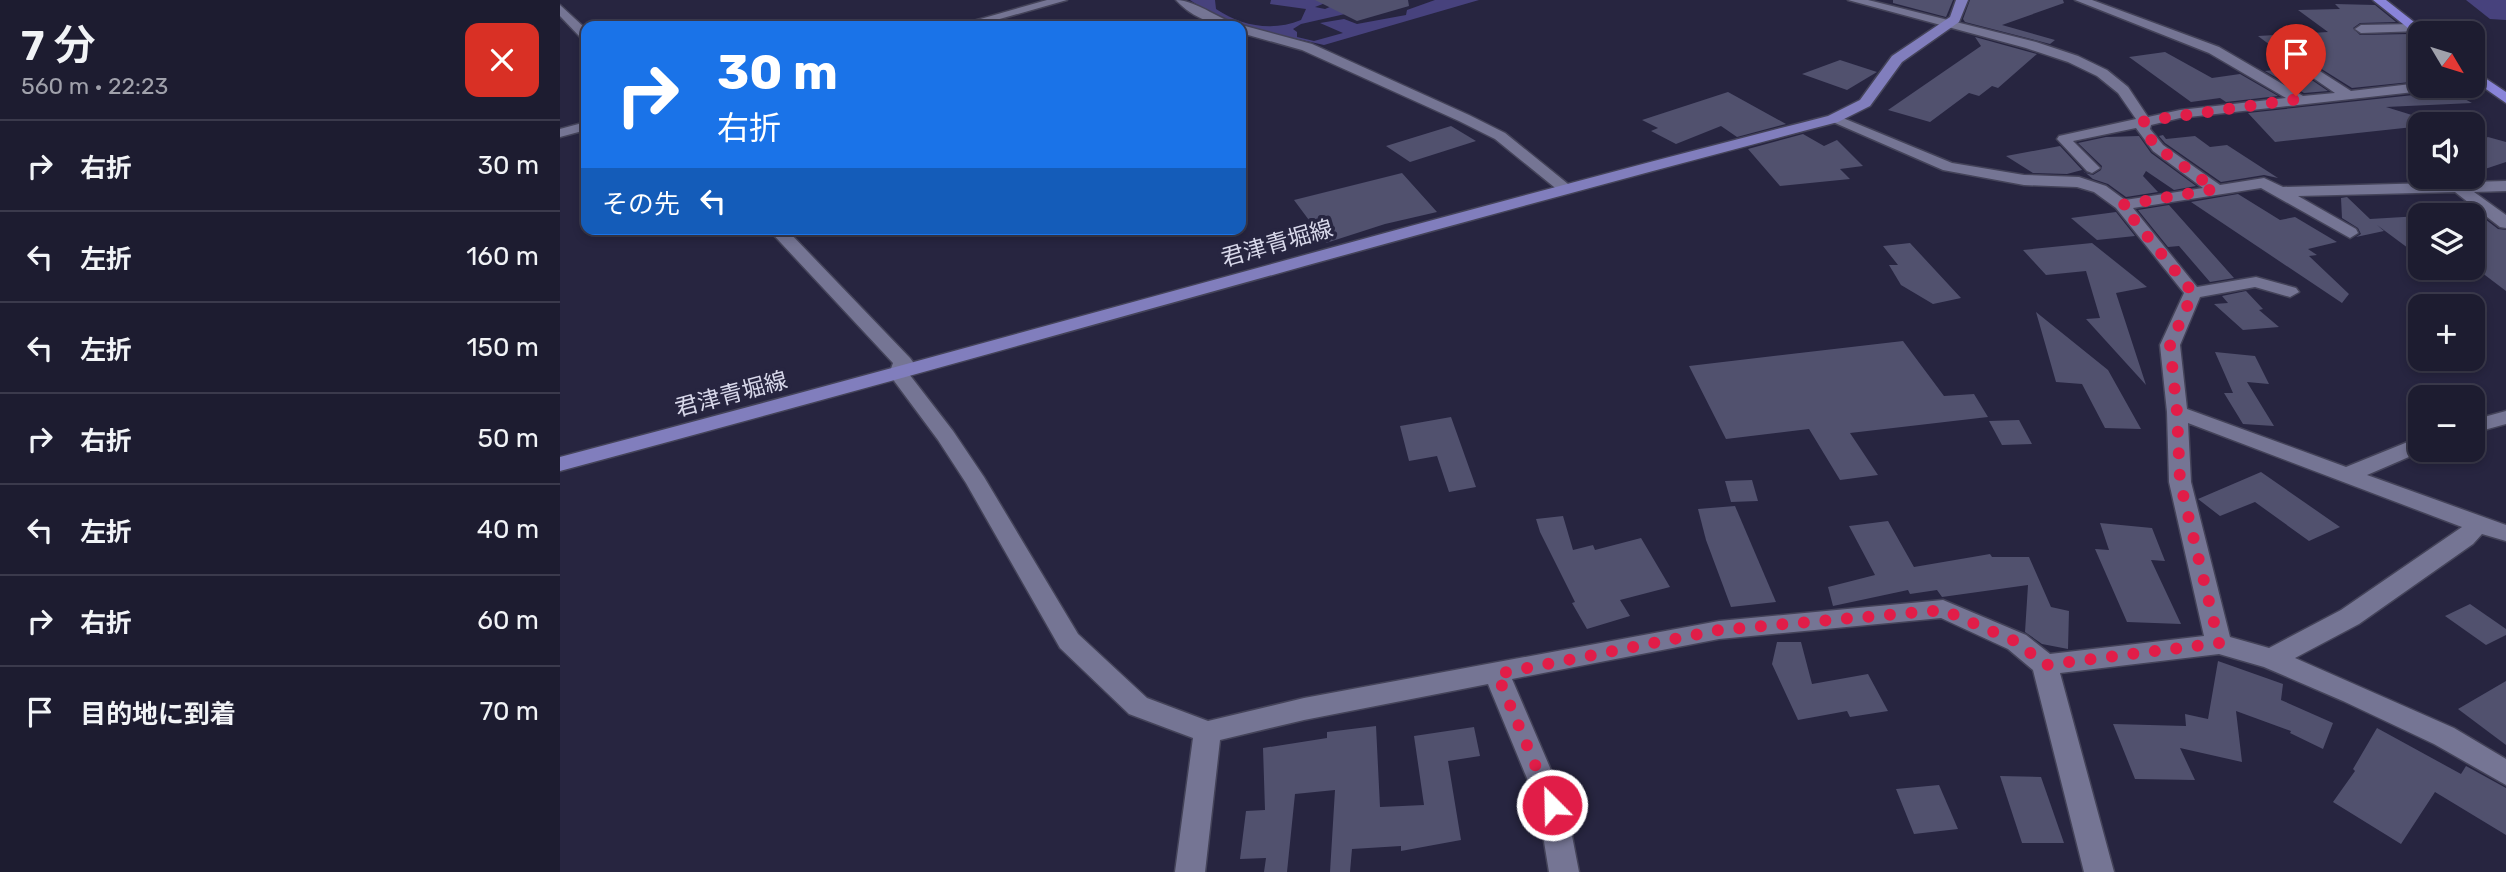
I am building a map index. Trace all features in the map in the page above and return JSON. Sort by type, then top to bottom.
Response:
[{"type":"highway","points":[[2379,0],[2408,22]]},
{"type":"highway","points":[[2485,84],[2503,95]]},
{"type":"main road","name":"君津青堀線","points":[[560,464],[899,374],[1565,188],[1833,118],[1865,103],[1897,59],[1955,19],[1962,0]]},
{"type":"street","points":[[981,21],[1061,0]]},
{"type":"street","points":[[1182,0],[1198,13],[1219,21]]},
{"type":"street","points":[[1854,0],[2031,45],[2073,59],[2102,73],[2123,89],[2144,121],[2143,130],[2158,148],[2215,189]]},
{"type":"street","points":[[2081,0],[2214,50],[2298,99]]},
{"type":"street","points":[[560,9],[581,31]]},
{"type":"street","points":[[2361,29],[2408,31]]},
{"type":"street","points":[[1246,30],[1307,47],[1464,118],[1500,136],[1565,188]]},
{"type":"street","points":[[2301,43],[2280,51],[2347,94]]},
{"type":"street","points":[[2092,168],[2064,139],[2144,121],[2298,99],[2408,88]]},
{"type":"street","points":[[1833,118],[1948,167],[2032,181],[2079,182],[2099,189],[2122,205],[2193,293]]},
{"type":"street","points":[[560,133],[581,127]]},
{"type":"street","points":[[2122,205],[2264,183],[2350,233]]},
{"type":"street","points":[[2485,186],[2506,186]]},
{"type":"street","points":[[2279,192],[2408,188]]},
{"type":"street","points":[[2461,189],[2506,223]]},
{"type":"street","points":[[782,235],[903,362],[899,374],[946,436],[976,482],[1069,641],[1138,706],[1207,732],[1304,709],[1719,630],[1943,610],[2017,642],[2045,665],[2099,872]]},
{"type":"street","points":[[2193,293],[2256,282],[2290,292]]},
{"type":"street","points":[[2193,293],[2170,345],[2177,412],[2180,482],[2219,643]]},
{"type":"street","points":[[2177,412],[2506,533]]},
{"type":"street","points":[[2485,423],[2506,417]]},
{"type":"street","points":[[2346,475],[2408,449]]},
{"type":"street","points":[[2271,659],[2350,617],[2465,538],[2478,524]]},
{"type":"street","points":[[2045,665],[2219,643],[2271,659],[2444,736],[2506,773]]},
{"type":"street","points":[[1497,674],[1552,805],[1564,872]]},
{"type":"street","points":[[1190,872],[1207,732]]},
{"type":"shaded area","points":[[1190,0],[1215,0],[1216,9],[1239,21],[1222,21]]},
{"type":"shaded area","points":[[1271,0],[1333,0],[1315,7],[1325,9],[1337,4],[1345,14],[1301,24],[1293,29],[1297,32],[1297,37],[1314,41],[1343,33],[1320,23],[1344,19],[1357,24],[1406,15],[1407,10],[1435,0],[1479,0],[1324,45],[1246,27],[1246,23],[1268,26],[1290,24],[1301,20],[1306,9],[1270,4]]},
{"type":"shaded area","points":[[2466,0],[2506,0],[2506,20],[2490,19]]},
{"type":"building","points":[[1315,0],[1408,0],[1409,6],[1357,21]]},
{"type":"building","points":[[1893,0],[1953,0],[1946,17],[1893,3]]},
{"type":"building","points":[[1970,0],[2063,0],[2064,3],[2002,25],[2055,40],[2050,44],[1965,22],[1963,19]]},
{"type":"building","points":[[2335,4],[2375,5],[2396,22],[2360,23],[2353,28],[2360,35],[2408,34],[2408,82],[2352,88],[2296,53],[2307,47],[2306,37],[2274,48],[2258,36],[2328,32],[2298,10],[2340,9]]},
{"type":"building","points":[[1975,37],[2037,54],[1998,88],[1992,86],[1979,96],[1969,93],[1930,122],[1888,110],[1981,46]]},
{"type":"building","points":[[2165,52],[2212,78],[2240,74],[2278,96],[2226,102],[2220,98],[2191,102],[2129,57]]},
{"type":"building","points":[[1840,60],[1877,72],[1847,90],[1802,74]]},
{"type":"building","points":[[2294,68],[2328,91],[2304,93],[2265,71]]},
{"type":"building","points":[[1728,92],[1786,124],[1737,137],[1721,126],[1676,144],[1651,131],[1658,128],[1642,120]]},
{"type":"building","points":[[2408,96],[2408,98],[2463,98],[2472,103],[2386,107],[2408,114],[2408,128],[2275,142],[2248,113]]},
{"type":"building","points":[[1451,126],[1476,141],[1410,162],[1386,146]]},
{"type":"building","points":[[1803,134],[1824,146],[1837,140],[1863,166],[1840,169],[1850,179],[1780,186],[1748,149]]},
{"type":"building","points":[[2163,135],[2166,139],[2195,136],[2210,147],[2227,145],[2278,178],[2264,175],[2221,182],[2165,143],[2159,136]]},
{"type":"building","points":[[2139,136],[2151,153],[2196,186],[2174,190],[2146,171],[2143,176],[2158,192],[2126,197],[2086,173],[2093,175],[2101,170],[2102,166],[2078,143],[2106,137]]},
{"type":"building","points":[[2485,138],[2506,142],[2506,162],[2485,169]]},
{"type":"building","points":[[2060,146],[2083,171],[2067,174],[2033,173],[2006,156]]},
{"type":"building","points":[[1402,173],[1437,212],[1385,224],[1326,243],[1294,200]]},
{"type":"building","points":[[2238,194],[2280,220],[2295,217],[2337,242],[2308,249],[2317,255],[2309,256],[2349,294],[2342,303],[2191,202]]},
{"type":"building","points":[[2347,197],[2370,219],[2408,217],[2408,248],[2377,225],[2384,231],[2356,237],[2361,234],[2358,228],[2342,218],[2341,198]]},
{"type":"building","points":[[2169,205],[2234,278],[2210,282],[2179,246],[2168,247],[2138,210]]},
{"type":"building","points":[[2116,212],[2135,236],[2097,240],[2071,218]]},
{"type":"building","points":[[2485,219],[2498,229],[2506,230],[2506,291],[2485,275]]},
{"type":"building","points":[[1910,243],[1961,298],[1933,304],[1901,285],[1889,265],[1898,265],[1883,246]]},
{"type":"building","points":[[2092,243],[2147,287],[2116,293],[2146,385],[2086,319],[2100,318],[2086,271],[2046,275],[2023,250]]},
{"type":"building","points":[[2246,291],[2263,309],[2259,310],[2279,327],[2243,330],[2214,304],[2228,303],[2222,296]]},
{"type":"building","points":[[2036,312],[2108,370],[2141,429],[2105,428],[2082,384],[2056,382]]},
{"type":"building","points":[[1903,341],[1944,396],[1974,394],[1988,417],[1850,433],[1878,475],[1840,480],[1809,429],[1726,439],[1689,366]]},
{"type":"building","points":[[2215,352],[2255,356],[2269,384],[2247,382],[2274,426],[2243,424],[2224,393],[2233,393]]},
{"type":"building","points":[[1451,417],[1476,487],[1449,492],[1437,456],[1409,461],[1400,426]]},
{"type":"building","points":[[2019,420],[2032,444],[2002,445],[1989,421]]},
{"type":"building","points":[[2261,472],[2340,527],[2309,541],[2255,502],[2220,516],[2198,499]]},
{"type":"building","points":[[1752,480],[1758,501],[1731,502],[1725,481]]},
{"type":"building","points":[[1735,506],[1776,602],[1731,607],[1706,540],[1698,509]]},
{"type":"building","points":[[1563,516],[1573,550],[1593,545],[1595,550],[1641,538],[1670,587],[1620,600],[1630,616],[1587,629],[1572,603],[1575,602],[1536,519]]},
{"type":"building","points":[[1888,521],[1914,567],[1990,554],[1992,557],[2029,557],[2051,607],[2069,611],[2068,649],[2042,644],[2025,632],[2028,585],[1942,597],[1937,590],[1910,594],[1908,590],[1833,606],[1828,587],[1875,575],[1849,526]]},
{"type":"building","points":[[2100,523],[2152,528],[2165,561],[2151,560],[2181,624],[2127,622],[2095,549],[2109,550]]},
{"type":"building","points":[[2470,604],[2506,629],[2506,635],[2486,645],[2445,616]]},
{"type":"building","points":[[1777,642],[1801,642],[1812,684],[1868,674],[1888,711],[1850,717],[1847,711],[1798,720],[1772,664]]},
{"type":"building","points":[[2218,661],[2283,684],[2281,700],[2333,723],[2323,749],[2290,733],[2291,731],[2236,711],[2242,762],[2180,748],[2195,780],[2135,779],[2113,724],[2186,726],[2185,714],[2208,719]]},
{"type":"building","points":[[2506,681],[2506,745],[2458,709]]},
{"type":"building","points":[[1376,726],[1380,807],[1424,805],[1414,736],[1474,727],[1480,756],[1448,761],[1461,840],[1401,851],[1401,846],[1352,849],[1350,872],[1330,872],[1335,790],[1295,794],[1287,872],[1264,872],[1266,858],[1240,859],[1246,811],[1265,810],[1263,748],[1327,738],[1327,732]]},
{"type":"building","points":[[2377,728],[2461,774],[2466,766],[2506,788],[2506,835],[2435,792],[2401,844],[2333,802],[2355,771],[2353,769]]},
{"type":"building","points":[[2000,776],[2041,777],[2064,843],[2022,843]]},
{"type":"building","points":[[1939,785],[1958,829],[1914,834],[1896,789]]},
{"type":"route","points":[[1552,805],[1497,674],[1719,630],[1943,610],[2017,642],[2045,665],[2219,643],[2180,482],[2177,412],[2170,345],[2193,293],[2122,205],[2215,189],[2158,148],[2143,130],[2144,121],[2298,99],[2296,96]]}]
